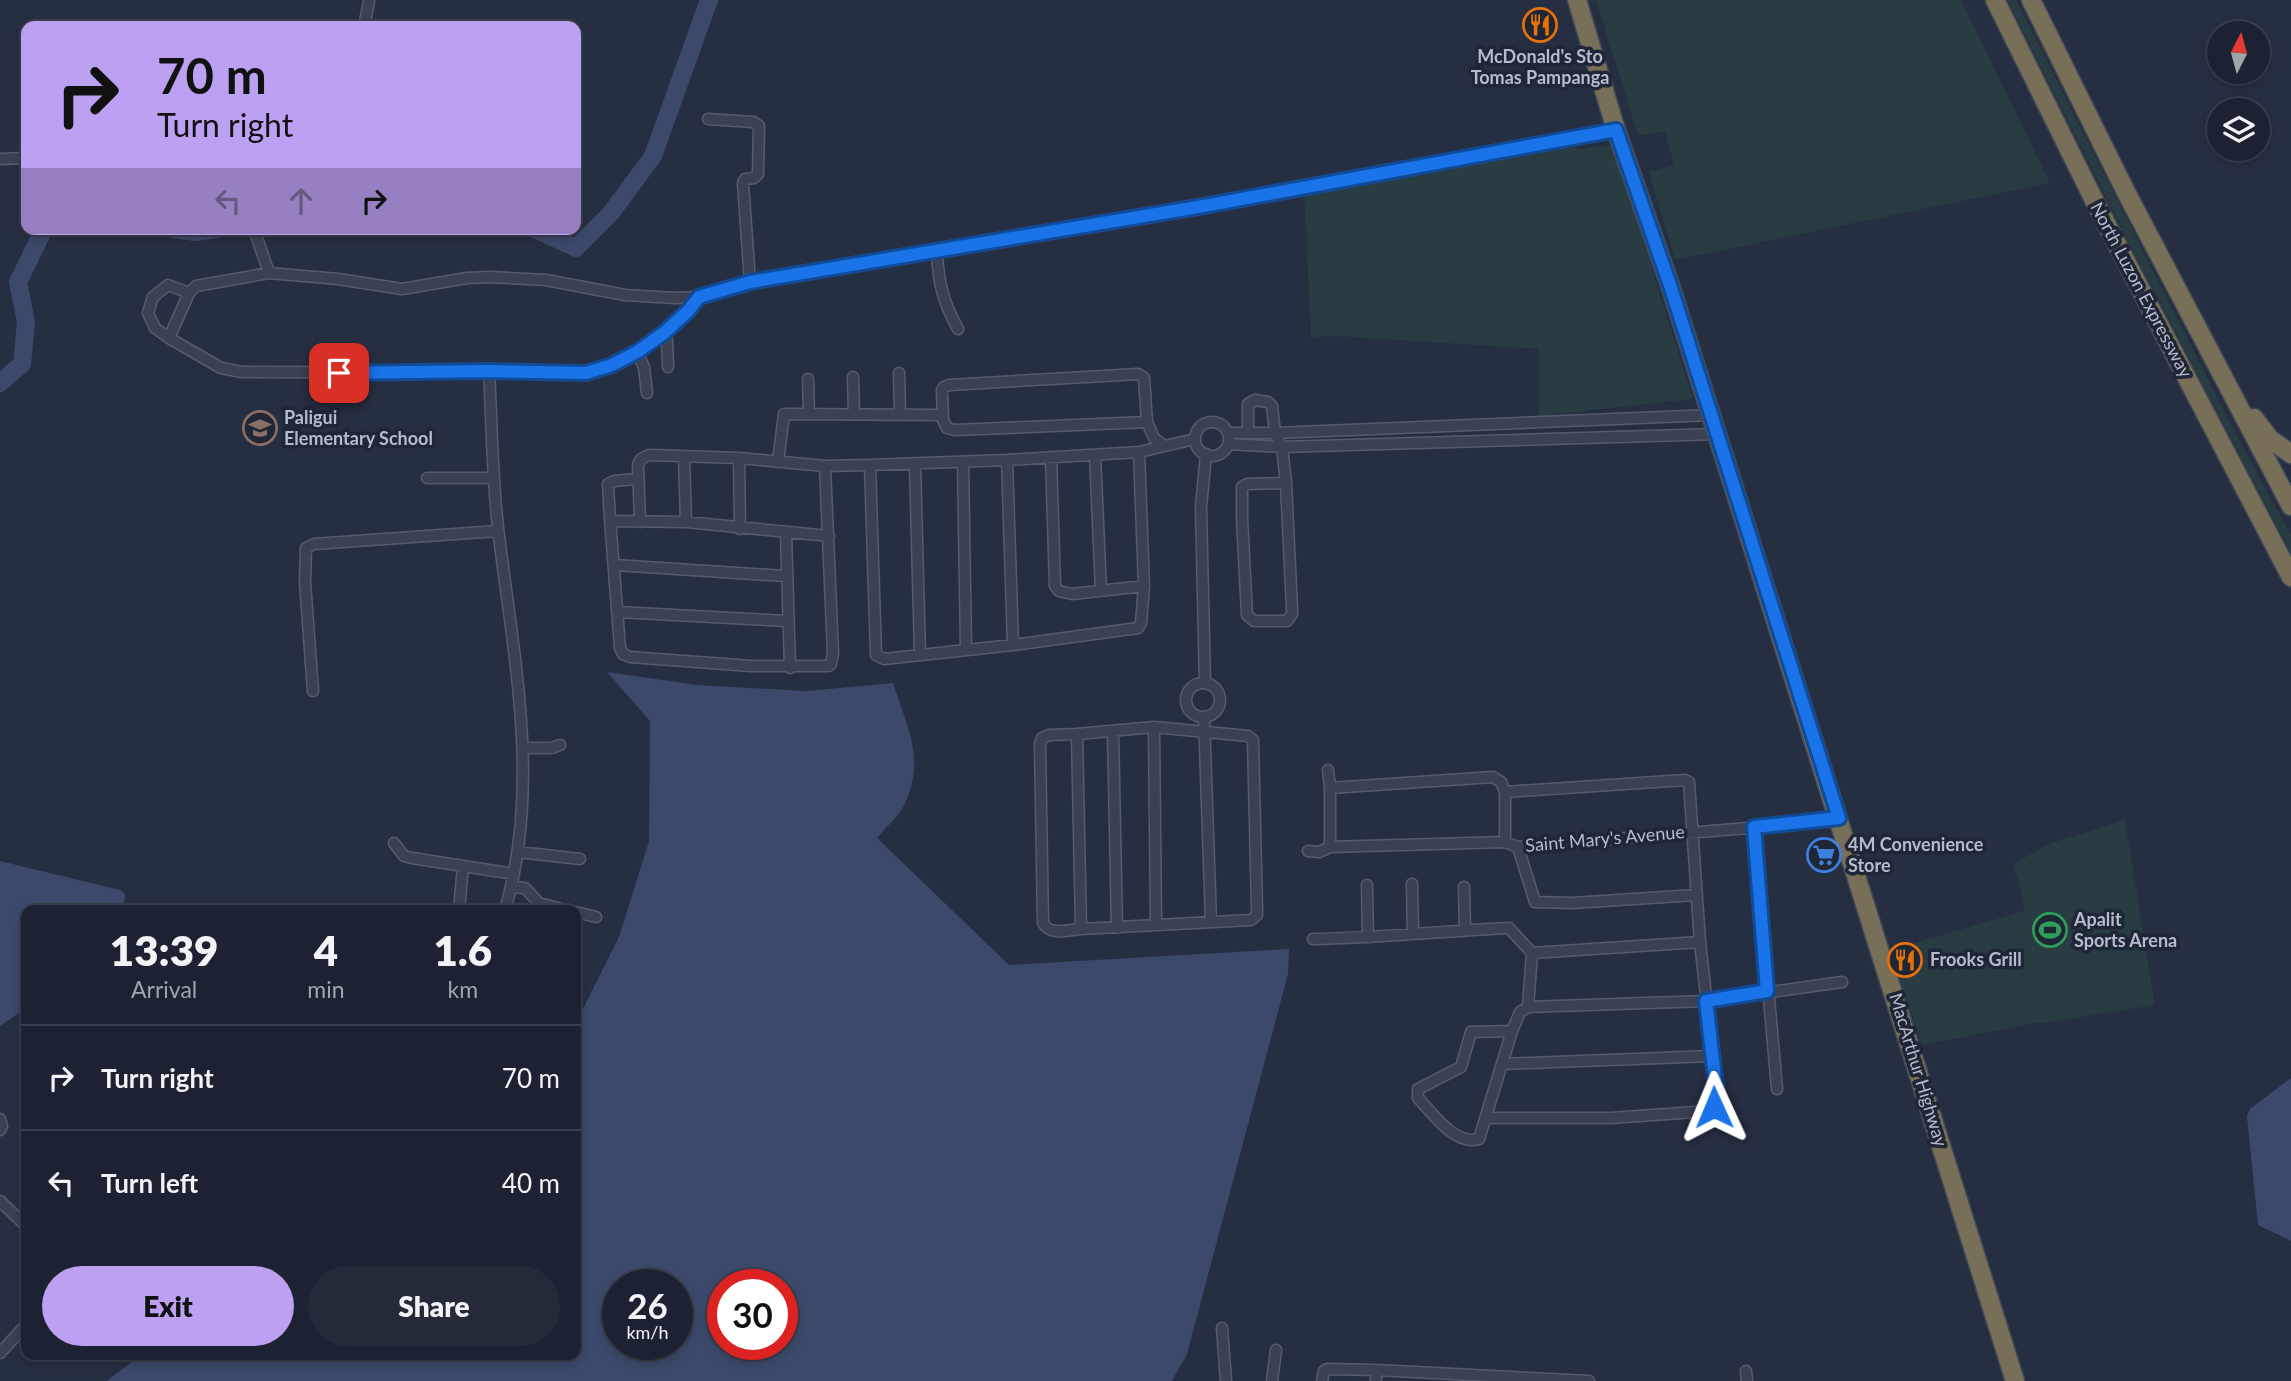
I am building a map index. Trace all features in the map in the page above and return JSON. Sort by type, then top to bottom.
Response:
[{"type":"highway","name":"MacArthur Highway","points":[[1577,0],[1616,130],[1671,288],[2015,1381]]},
{"type":"highway","name":"North Luzon Expressway","points":[[1995,0],[2096,204],[2291,577]]},
{"type":"highway","name":"North Luzon Expressway","points":[[2031,0],[2114,168],[2291,506]]},
{"type":"highway","points":[[2218,368],[2270,439],[2291,454]]},
{"type":"street","points":[[365,21],[369,2]]},
{"type":"street","points":[[708,119],[753,122],[758,126],[758,174],[754,178],[745,179],[743,183],[750,282]]},
{"type":"street","points":[[169,338],[189,293],[196,286],[269,273],[338,279],[402,289],[467,278],[508,278],[546,280],[625,295],[699,297],[750,282],[1187,209],[1616,130]]},
{"type":"street","points":[[0,159],[21,158]]},
{"type":"street","points":[[256,235],[269,273]]},
{"type":"street","points":[[937,251],[938,279],[958,329]]},
{"type":"street","points":[[189,293],[168,285],[153,297],[148,313],[155,328],[221,368],[242,372],[586,373],[612,365],[637,352],[664,333],[699,297]]},
{"type":"street","points":[[664,333],[667,340],[668,366]]},
{"type":"street","points":[[637,352],[644,367],[647,393]]},
{"type":"street","points":[[489,371],[498,531],[520,693],[523,748],[524,780],[519,852],[507,905]]},
{"type":"street","points":[[899,373],[900,414]]},
{"type":"street","points":[[1147,422],[955,430],[947,428],[942,415],[942,390],[949,385],[1138,374],[1144,378],[1147,422],[1154,438],[1164,446]]},
{"type":"street","points":[[853,377],[854,414]]},
{"type":"street","points":[[808,379],[809,414]]},
{"type":"street","points":[[1248,433],[1248,404],[1255,400],[1268,402],[1272,406],[1275,433],[1282,447],[1286,483],[1292,614],[1287,621],[1254,621],[1247,615],[1242,487],[1247,484],[1286,483]]},
{"type":"street","points":[[778,462],[784,414],[942,415]]},
{"type":"street","points":[[1228,433],[1228,444],[1219,454],[1206,454],[1199,449],[1195,439],[1199,428],[1208,422],[1218,423],[1228,433],[1275,433],[1711,415]]},
{"type":"street","points":[[1681,417],[1683,435]]},
{"type":"street","points":[[1623,419],[1626,437]]},
{"type":"street","points":[[1485,441],[1486,425]]},
{"type":"street","points":[[1228,444],[1282,447],[1717,434]]},
{"type":"street","points":[[640,522],[638,465],[641,459],[649,455],[739,458],[825,466],[915,464],[1139,452],[1195,439]]},
{"type":"street","points":[[870,465],[876,654],[884,659],[1138,628],[1141,623],[1144,586],[1139,452]]},
{"type":"street","points":[[1205,683],[1201,506],[1206,454]]},
{"type":"street","points":[[1095,455],[1101,591]]},
{"type":"street","points":[[684,456],[686,522]]},
{"type":"street","points":[[1051,457],[1055,586],[1059,591],[1072,594],[1144,586]]},
{"type":"street","points":[[739,458],[740,529]]},
{"type":"street","points":[[1007,460],[1013,645]]},
{"type":"street","points":[[962,462],[966,649]]},
{"type":"street","points":[[915,464],[920,654]]},
{"type":"street","points":[[637,479],[608,484],[620,648],[623,654],[630,657],[790,668],[826,667],[831,664],[833,654],[825,466]]},
{"type":"street","points":[[427,478],[494,478]]},
{"type":"street","points":[[610,519],[686,522],[829,536]]},
{"type":"street","points":[[313,691],[305,582],[306,548],[314,544],[498,531]]},
{"type":"street","points":[[786,533],[785,576],[790,668]]},
{"type":"street","points":[[615,565],[785,576]]},
{"type":"street","points":[[618,611],[788,621]]},
{"type":"street","points":[[1205,683],[1218,692],[1219,703],[1214,712],[1204,717],[1189,710],[1186,699],[1194,685],[1205,683]]},
{"type":"street","points":[[1204,717],[1211,921]]},
{"type":"street","points":[[1154,727],[1156,925]]},
{"type":"street","points":[[1154,727],[1203,733],[1248,736],[1254,744],[1257,915],[1251,920],[1052,931],[1046,928],[1043,923],[1042,895],[1042,738],[1049,735],[1154,727]]},
{"type":"street","points":[[1114,731],[1117,928]]},
{"type":"street","points":[[1077,734],[1081,929]]},
{"type":"street","points":[[523,748],[552,748],[560,745]]},
{"type":"street","points":[[1328,770],[1330,847]]},
{"type":"street","points":[[1330,788],[1493,776],[1501,782],[1505,792],[1505,842]]},
{"type":"street","points":[[1487,1118],[1611,1118],[1710,1111],[1717,1100],[1700,942],[1689,782],[1687,780],[1505,792]]},
{"type":"street","name":"Saint Mary's Avenue","points":[[1308,851],[1320,852],[1330,847],[1505,842],[1518,847],[1839,818]]},
{"type":"street","points":[[1754,827],[1777,1088]]},
{"type":"street","points":[[394,843],[404,856],[514,874]]},
{"type":"street","points":[[1518,847],[1535,902],[1572,903],[1696,895]]},
{"type":"street","points":[[519,852],[580,859]]},
{"type":"street","points":[[459,905],[463,866]]},
{"type":"street","points":[[1412,884],[1413,933]]},
{"type":"street","points":[[1367,886],[1368,938]]},
{"type":"street","points":[[512,887],[525,888],[539,903],[546,905]]},
{"type":"street","points":[[1464,887],[1465,930]]},
{"type":"street","points":[[581,913],[596,917]]},
{"type":"street","points":[[1313,939],[1509,928],[1532,953],[1528,1007]]},
{"type":"street","points":[[1532,953],[1700,942]]},
{"type":"street","points":[[1512,1031],[1471,1032],[1461,1067],[1418,1088],[1418,1098],[1457,1135],[1469,1140],[1479,1139],[1512,1031],[1520,1012],[1528,1007],[1706,1001],[1842,982]]},
{"type":"street","points":[[1502,1064],[1711,1056]]},
{"type":"street","points":[[0,1119],[0,1130]]},
{"type":"street","points":[[2,1206],[21,1222]]},
{"type":"street","points":[[1222,1328],[1226,1381]]},
{"type":"street","points":[[0,1353],[21,1330]]},
{"type":"street","points":[[1272,1381],[1276,1350]]},
{"type":"street","points":[[1323,1377],[1327,1369],[1376,1375],[1589,1381]]},
{"type":"shaded area","points":[[1596,0],[1961,0],[2050,183],[1675,260],[1649,172],[1674,165],[1665,132],[1638,135]]},
{"type":"shaded area","points":[[2007,0],[2016,0],[2236,434],[2291,535],[2291,553],[2130,245]]},
{"type":"shaded area","points":[[1574,142],[1576,149],[1613,145],[1693,399],[1539,416],[1538,349],[1336,336],[1311,337],[1304,193]]},
{"type":"shaded area","name":"Apalit Sports Arena","points":[[2125,820],[2155,1005],[2035,1023],[1922,1045],[1890,950],[2024,911],[2013,864],[2051,843]]},
{"type":"water","points":[[607,672],[697,685],[806,691],[893,683],[909,731],[914,761],[913,776],[902,809],[877,838],[1009,965],[1289,949],[1288,974],[1187,1354],[1172,1381],[107,1381],[134,1360],[581,1360],[581,1013],[619,937],[649,841],[650,721]]},
{"type":"water","points":[[0,861],[120,890],[125,894],[122,905],[21,905],[21,1011],[0,1026]]},
{"type":"water","points":[[2291,1078],[2291,1241],[2258,1225],[2247,1116],[2250,1109]]},
{"type":"waterway","points":[[548,235],[576,248],[611,213],[653,156],[709,0]]},
{"type":"waterway","points":[[0,383],[22,364],[26,322],[18,282],[41,235]]},
{"type":"place","name":"McDonald's Sto Tomas Pampanga","points":[[1540,25]]},
{"type":"place","name":"Paligui Elementary School","points":[[260,428]]},
{"type":"place","name":"4M Convenience Store","points":[[1824,855]]},
{"type":"place","name":"Apalit Sports Arena","points":[[2050,930]]},
{"type":"place","name":"Frooks Grill","points":[[1905,960]]},
{"type":"route","points":[[339,373],[586,373],[612,365],[637,352],[664,333],[699,297],[750,282],[1164,213],[1616,130],[1671,288],[1839,818],[1754,827],[1767,991],[1706,1001],[1717,1095],[1714,1107]]}]
